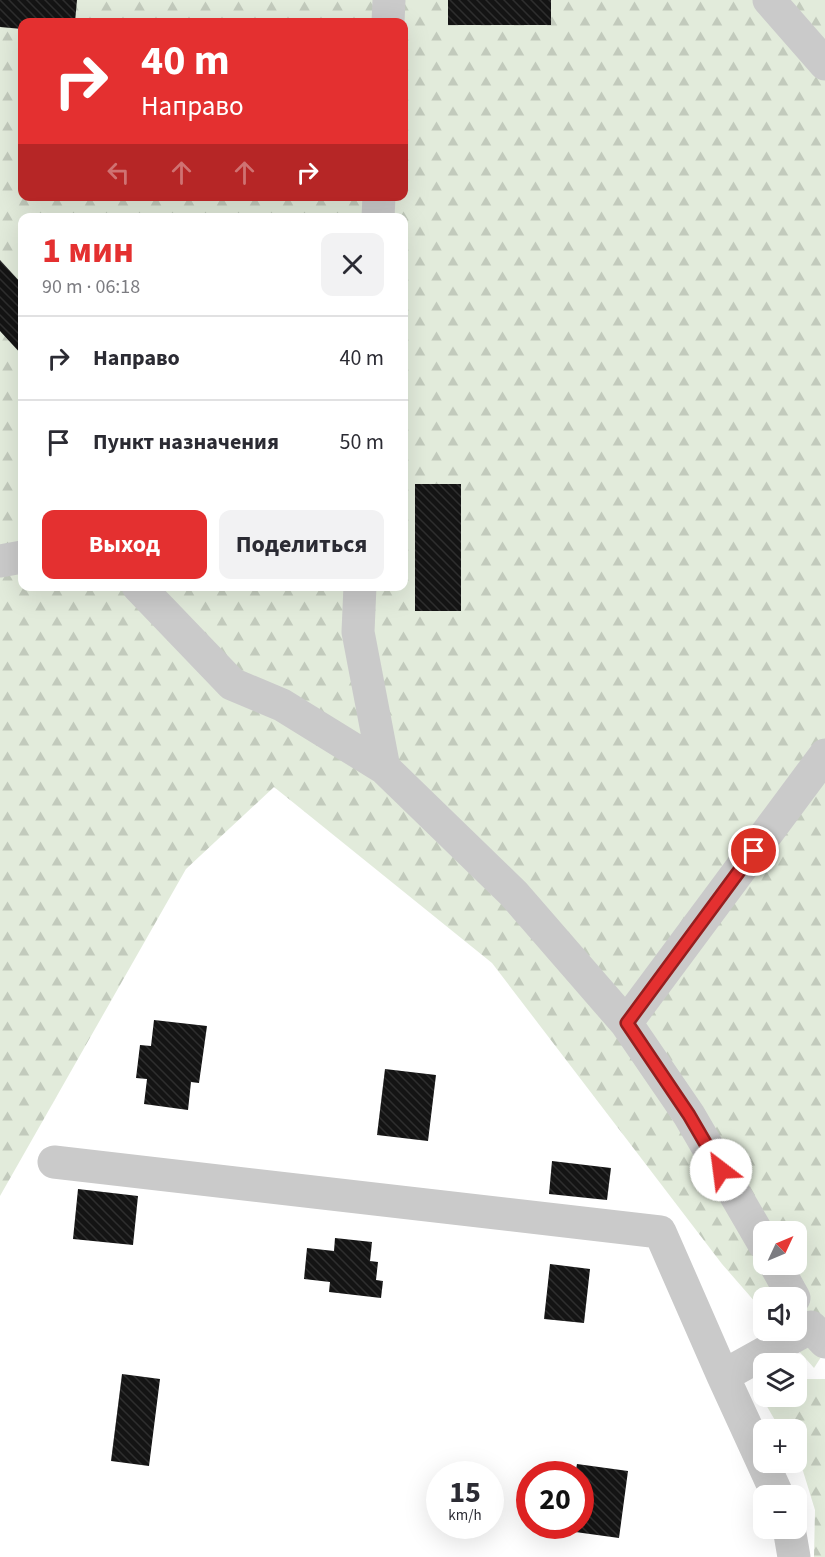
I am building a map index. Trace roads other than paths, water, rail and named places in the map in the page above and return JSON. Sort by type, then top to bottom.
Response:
[{"type":"street","points":[[388,18],[389,0]]},
{"type":"street","points":[[769,0],[825,64]]},
{"type":"street","points":[[0,561],[18,558]]},
{"type":"street","points":[[143,591],[232,684],[282,705],[384,768],[514,894],[627,1023],[689,1115],[753,1225]]},
{"type":"street","points":[[360,591],[358,632],[384,768]]},
{"type":"street","points":[[627,1023],[825,755]]},
{"type":"street","points":[[54,1162],[660,1232],[773,1485]]},
{"type":"street","points":[[723,1376],[811,1324]]},
{"type":"street","points":[[791,1539],[794,1557]]}]
